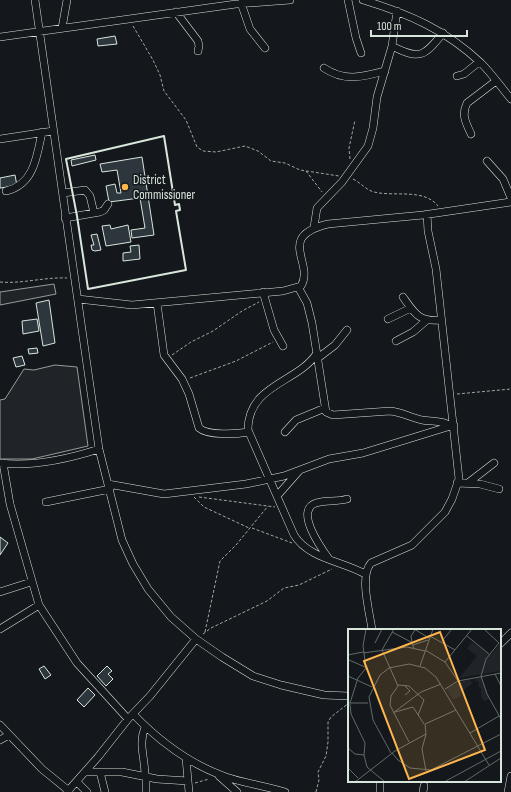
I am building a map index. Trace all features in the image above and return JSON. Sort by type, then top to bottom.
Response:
[{"type":"street","points":[[35,0],[99,449],[122,540],[133,564],[148,589],[171,617],[197,639],[222,657],[253,676],[302,691],[324,695],[348,696]]},
{"type":"street","points":[[62,28],[67,0]]},
{"type":"street","points":[[0,37],[249,1],[290,0]]},
{"type":"street","points":[[348,0],[356,38],[361,53]]},
{"type":"street","points":[[364,0],[397,10],[428,24],[443,33],[479,62],[511,99]]},
{"type":"street","points":[[241,3],[250,29],[265,48]]},
{"type":"street","points":[[314,227],[317,208],[348,174],[368,146],[373,128],[377,97],[392,46],[397,10]]},
{"type":"street","points":[[176,12],[198,42],[198,51]]},
{"type":"street","points":[[392,46],[411,55],[419,55],[435,44],[443,33]]},
{"type":"street","points":[[457,76],[464,74],[479,62]]},
{"type":"street","points":[[324,68],[333,74],[353,78],[385,71]]},
{"type":"street","points":[[471,134],[464,120],[464,108],[496,81]]},
{"type":"street","points":[[0,139],[53,131]]},
{"type":"street","points":[[6,191],[15,189],[25,180],[37,158],[42,132]]},
{"type":"street","points":[[78,299],[132,305],[283,291],[298,287],[304,278],[299,250],[300,241],[307,232],[314,227],[328,224],[427,214],[510,203],[503,179],[487,161]]},
{"type":"street","points":[[63,193],[85,190],[90,196],[94,213]]},
{"type":"street","points":[[65,218],[104,210],[108,204]]},
{"type":"street","points":[[372,629],[365,574],[367,567],[371,563],[412,545],[445,512],[452,499],[459,479],[452,425],[450,394],[427,214]]},
{"type":"street","points":[[298,287],[307,303],[318,355],[326,412],[333,415],[359,412],[399,412],[420,420],[452,425]]},
{"type":"street","points":[[263,292],[278,339],[283,346]]},
{"type":"street","points":[[403,297],[418,316],[427,320],[441,320]]},
{"type":"street","points":[[157,303],[164,355],[183,381],[189,394],[200,429],[229,434],[249,432]]},
{"type":"street","points":[[388,319],[411,308]]},
{"type":"street","points":[[396,341],[413,332],[427,320]]},
{"type":"street","points":[[347,330],[335,344],[280,381],[253,407],[248,418],[249,432],[300,545],[365,574]]},
{"type":"street","points":[[285,432],[296,420],[325,408]]},
{"type":"street","points":[[46,502],[109,487],[149,493],[178,493],[246,484],[299,471],[329,459],[363,452],[452,425]]},
{"type":"street","points":[[99,449],[67,458],[36,463],[1,463],[10,504],[31,582],[39,605],[77,663],[130,717],[186,758],[216,774],[238,792],[246,781]]},
{"type":"street","points":[[468,483],[494,463]]},
{"type":"street","points":[[277,496],[299,471]]},
{"type":"street","points":[[457,483],[468,483],[499,489]]},
{"type":"street","points":[[329,559],[312,530],[306,514],[307,510],[316,503],[347,499]]},
{"type":"street","points":[[0,592],[31,582]]},
{"type":"street","points":[[0,629],[39,605]]},
{"type":"street","points":[[501,643],[511,633]]},
{"type":"street","points":[[0,725],[42,769],[68,791],[197,639]]},
{"type":"street","points":[[145,727],[140,741],[144,753],[146,792]]},
{"type":"street","points":[[0,740],[9,736]]},
{"type":"street","points":[[85,772],[122,772],[145,776],[189,788],[186,758]]},
{"type":"street","points":[[100,772],[105,792]]},
{"type":"street","points":[[216,774],[285,792]]},
{"type":"street","points":[[508,792],[511,776]]},
{"type":"street","points":[[77,782],[87,792]]},
{"type":"path","points":[[128,19],[138,32],[153,60],[170,101],[186,120],[197,147],[208,153],[245,146],[258,151],[271,161],[284,163],[300,170],[348,174],[376,193],[418,196],[429,199],[442,212]]},
{"type":"path","points":[[348,174],[349,152],[356,120]]},
{"type":"path","points":[[306,171],[322,191],[320,205]]},
{"type":"path","points":[[0,282],[48,278],[75,279]]},
{"type":"path","points":[[166,359],[191,342],[213,331],[242,311],[265,300]]},
{"type":"path","points":[[183,381],[211,369],[236,361],[278,339]]},
{"type":"path","points":[[450,394],[511,388]]},
{"type":"path","points":[[178,493],[282,508]]},
{"type":"path","points":[[193,496],[204,507],[250,528],[300,545]]},
{"type":"path","points":[[205,632],[220,561],[268,506]]},
{"type":"path","points":[[197,639],[205,632],[267,601],[284,588],[299,585],[342,563]]},
{"type":"path","points":[[316,792],[319,783],[318,772],[326,756],[328,722],[331,717],[347,705]]},
{"type":"path","points":[[189,788],[216,774]]},
{"type":"shaded area","points":[[54,284],[56,294],[0,305],[0,292]]},
{"type":"shaded area","points":[[55,365],[77,367],[88,446],[32,459],[0,459],[0,400],[5,399],[24,369],[34,370]]},
{"type":"building","points":[[115,36],[117,44],[98,46],[97,39]]},
{"type":"building","points":[[95,155],[96,160],[72,166],[71,160]]},
{"type":"building","points":[[142,157],[154,235],[132,238],[131,230],[145,228],[140,198],[109,202],[106,186],[115,184],[117,193],[121,193],[117,170],[102,172],[100,164]]},
{"type":"building","points":[[15,175],[17,186],[0,188],[0,178]]},
{"type":"building","points":[[110,225],[111,229],[128,225],[131,242],[106,246],[102,226]]},
{"type":"building","points":[[97,234],[101,250],[95,251],[92,250],[91,245],[94,245],[91,235]]},
{"type":"building","points":[[139,245],[140,259],[123,261],[123,253],[131,252],[130,246]]},
{"type":"building","points":[[49,300],[55,343],[43,346],[36,303]]},
{"type":"building","points":[[37,319],[39,331],[23,334],[22,321]]},
{"type":"building","points":[[37,348],[38,353],[29,354],[28,349]]},
{"type":"building","points":[[22,356],[25,365],[16,367],[13,358]]},
{"type":"building","points":[[0,537],[8,543],[0,555]]},
{"type":"building","points":[[44,666],[51,675],[45,679],[39,669]]},
{"type":"building","points":[[107,666],[112,671],[108,674],[113,679],[106,686],[97,676]]},
{"type":"building","points":[[88,688],[95,695],[84,707],[77,700]]},
{"type":"wall","points":[[164,136],[175,205],[179,204],[180,210],[176,211],[186,270],[88,289],[77,216],[66,159],[164,136]]},
{"type":"place","name":"District Commissioner","points":[[125,187]]}]
